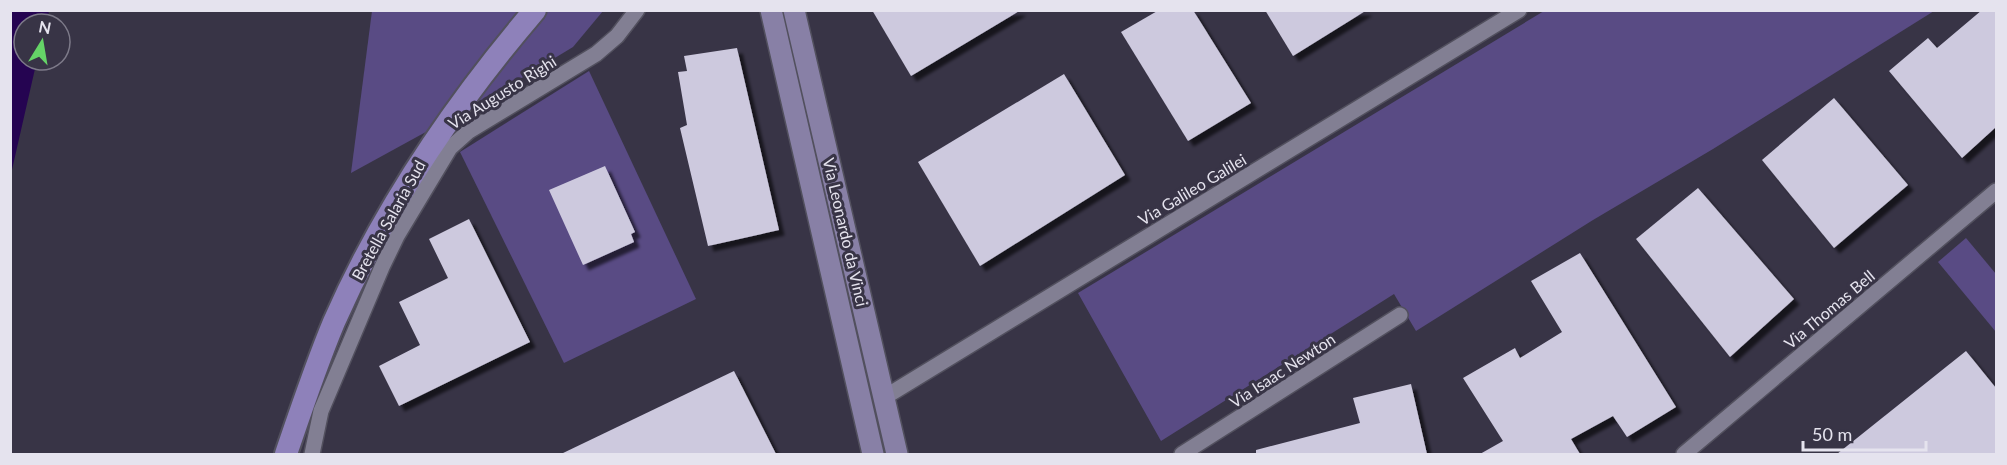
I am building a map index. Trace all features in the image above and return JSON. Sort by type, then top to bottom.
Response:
[{"type":"main road","name":"Bretella Salaria Sud","points":[[285,454],[334,323],[387,215],[422,159],[491,61],[535,10]]},
{"type":"main road","name":"Via Leonardo da Vinci","points":[[771,10],[873,454]]},
{"type":"main road","name":"Via Leonardo da Vinci","points":[[794,10],[897,454]]},
{"type":"street","name":"Via Augusto Righi","points":[[312,454],[321,411],[382,267],[397,236],[450,148],[469,131],[596,54],[617,36],[638,10]]},
{"type":"street","name":"Via Galileo Galilei","points":[[885,397],[1519,10]]},
{"type":"street","name":"Via Thomas Bell","points":[[1684,454],[1996,191]]},
{"type":"street","name":"Via Isaac Newton","points":[[1184,454],[1400,315]]},
{"type":"shaded area","points":[[11,10],[49,11],[12,12],[12,72],[34,72],[11,174]]},
{"type":"shaded area","points":[[372,11],[603,11],[573,47],[497,93],[351,173]]},
{"type":"shaded area","points":[[1544,11],[1934,11],[1416,331],[1394,294],[1161,441],[1078,293]]},
{"type":"shaded area","points":[[589,71],[696,299],[564,363],[460,152]]},
{"type":"shaded area","points":[[1966,238],[1996,274],[1996,332],[1938,262]]},
{"type":"building","points":[[872,10],[1021,10],[911,76]]},
{"type":"building","points":[[1159,10],[1193,10],[1251,103],[1188,141],[1121,32]]},
{"type":"building","points":[[1265,10],[1367,10],[1293,56]]},
{"type":"building","points":[[1982,10],[1996,10],[1996,127],[1962,158],[1889,71],[1928,38],[1937,48]]},
{"type":"building","points":[[737,48],[779,230],[708,246],[680,128],[687,125],[678,72],[687,71],[684,56]]},
{"type":"building","points":[[1064,74],[1125,175],[980,266],[918,162]]},
{"type":"building","points":[[1834,98],[1908,185],[1834,248],[1762,160]]},
{"type":"building","points":[[605,166],[635,232],[631,234],[634,242],[583,265],[549,190]]},
{"type":"building","points":[[1698,188],[1794,299],[1730,357],[1636,239]]},
{"type":"building","points":[[469,219],[530,342],[399,406],[379,366],[420,345],[399,302],[448,278],[429,239]]},
{"type":"building","points":[[1580,253],[1676,407],[1627,437],[1613,416],[1571,439],[1580,454],[1480,454],[1503,441],[1463,378],[1515,348],[1520,358],[1562,332],[1531,281]]},
{"type":"building","points":[[1966,351],[1996,388],[1996,454],[1837,454]]},
{"type":"building","points":[[734,371],[776,454],[561,454]]},
{"type":"building","points":[[1411,384],[1427,454],[1256,454],[1256,450],[1360,423],[1353,398]]}]
